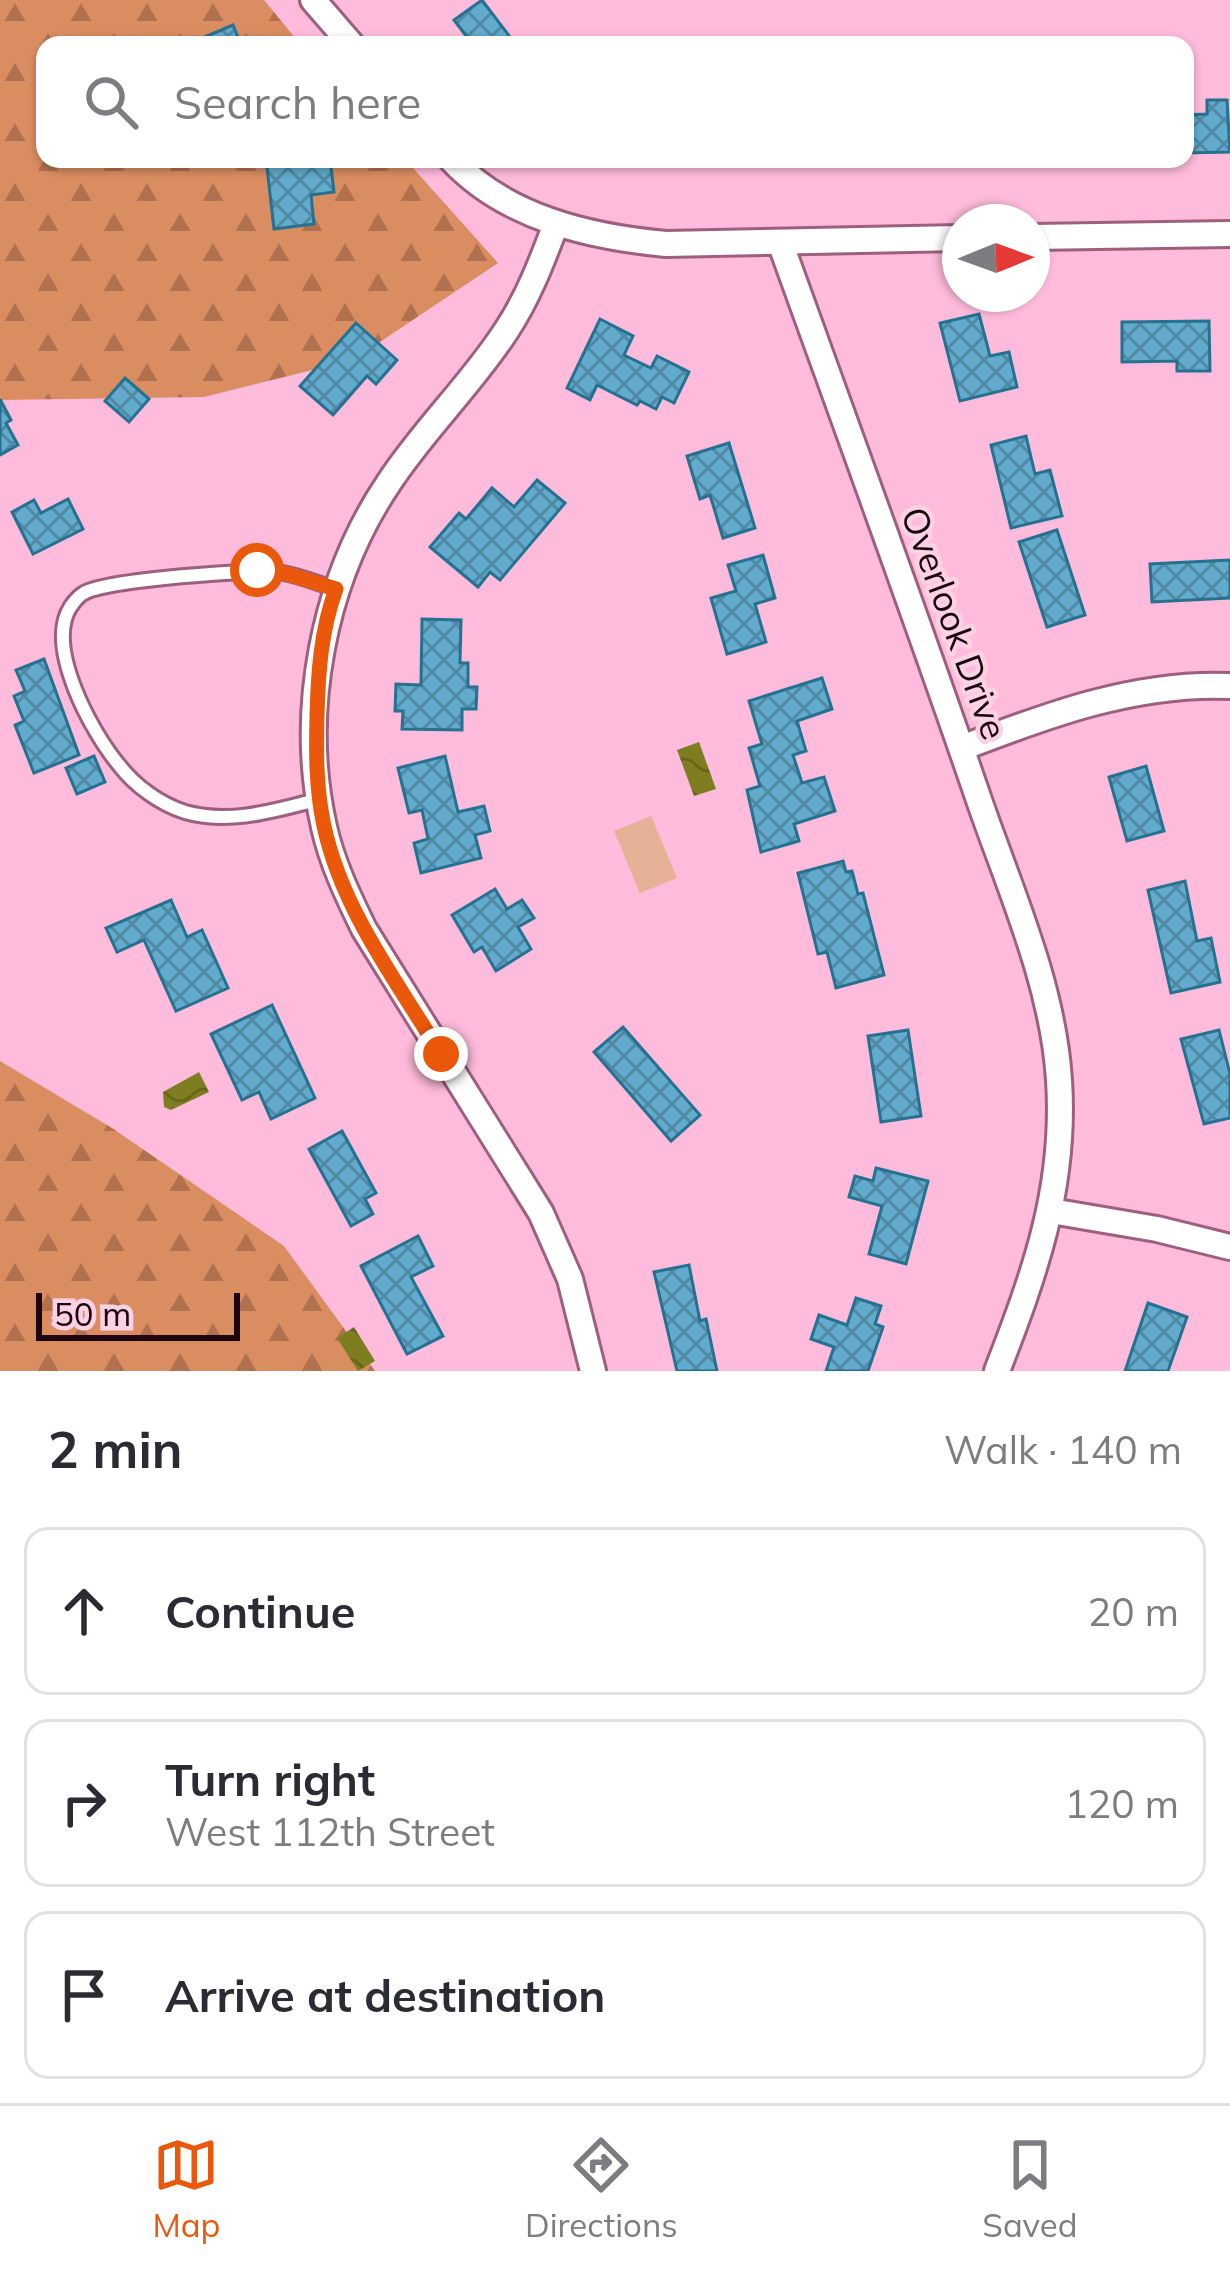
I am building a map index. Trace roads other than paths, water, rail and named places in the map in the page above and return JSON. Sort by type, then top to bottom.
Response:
[{"type":"street","points":[[313,0],[344,36]]},
{"type":"street","points":[[463,168],[492,193],[556,224],[620,240],[667,244],[942,238]]},
{"type":"street","points":[[556,224],[535,281],[505,334],[388,484],[354,541],[336,589],[318,668],[316,769],[324,826],[341,880],[364,929],[541,1213],[570,1279],[593,1371]]},
{"type":"street","points":[[1050,237],[1230,234]]},
{"type":"street","name":"Overlook Drive","points":[[780,242],[962,748],[1049,1009],[1059,1080],[1059,1154],[1051,1211],[1037,1267],[997,1371]]},
{"type":"street","points":[[962,748],[1041,717],[1118,696],[1198,685],[1230,686]]},
{"type":"street","points":[[1051,1211],[1230,1247]]},
{"type":"lane","points":[[320,799],[260,815],[215,818],[153,797],[120,767],[91,724],[62,639],[68,609],[84,593],[115,586],[257,570],[336,589]]},
{"type":"water","points":[[699,742],[716,789],[694,796],[677,750]]},
{"type":"water","points":[[199,1072],[209,1092],[171,1110],[164,1107],[163,1092]]},
{"type":"water","points":[[354,1327],[375,1361],[358,1371],[337,1338]]}]
